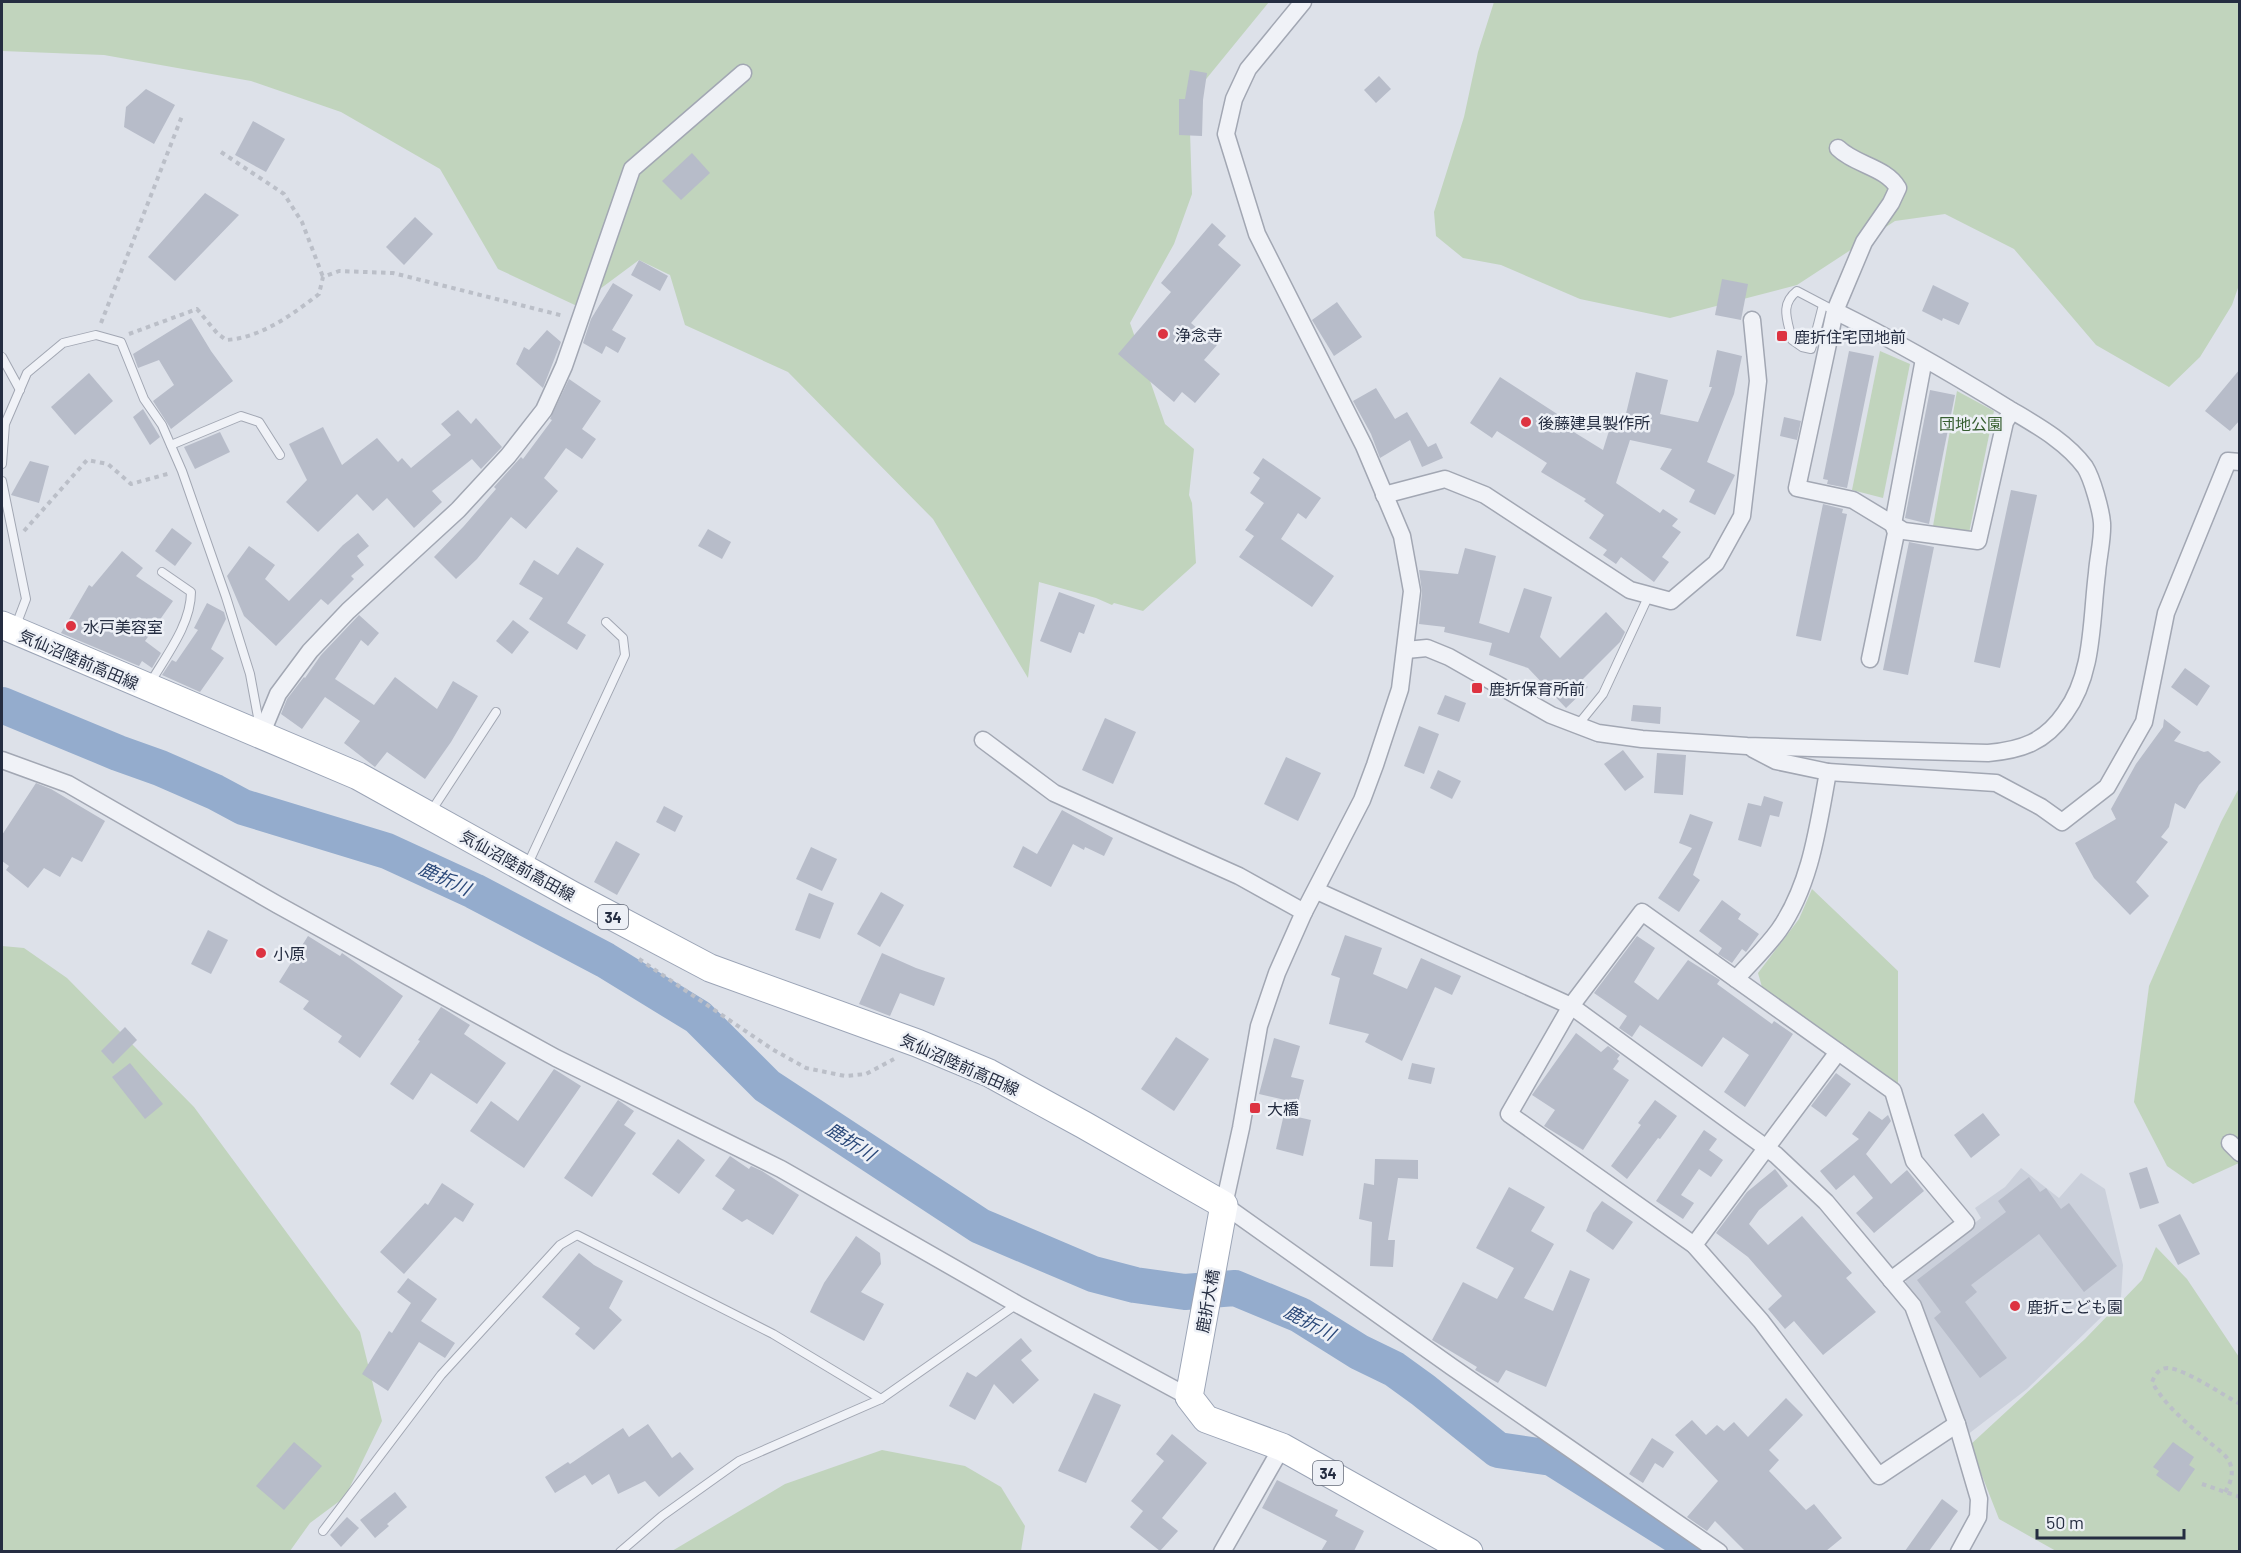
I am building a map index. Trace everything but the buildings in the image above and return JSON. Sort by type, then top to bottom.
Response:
[{"type":"main road","name":"気仙沼陸前高田線","points":[[8,629],[358,776],[525,870],[710,968],[917,1043],[989,1073],[1224,1205]]},
{"type":"main road","name":"鹿折大橋","points":[[1189,1397],[1224,1205]]},
{"type":"main road","name":"34","points":[[1189,1397],[1206,1419],[1282,1447],[1469,1551]]},
{"type":"street","points":[[1303,2],[1248,69],[1234,99],[1226,134],[1257,234],[1364,446],[1402,536],[1412,591],[1400,689],[1375,765],[1362,801],[1304,912],[1277,973],[1259,1026],[1241,1128],[1224,1205],[1452,1367],[1719,1551]]},
{"type":"street","points":[[261,735],[278,694],[310,651],[348,611],[458,510],[508,456],[544,410],[564,366],[632,169],[743,73]]},
{"type":"street","points":[[1838,148],[1846,156],[1893,178],[1898,188],[1891,203],[1863,242],[1830,308],[1822,339],[1797,488],[1853,500],[1904,531],[1978,542],[2005,422],[2012,411]]},
{"type":"street","points":[[1406,650],[1426,648],[1449,657],[1551,716],[1577,726],[1598,733],[1642,739],[1747,746],[1988,753],[2013,751],[2033,744],[2053,728],[2075,698],[2086,664],[2102,524],[2086,469],[2062,442],[1875,330],[1830,308]]},
{"type":"street","points":[[1384,495],[1445,479],[1485,495],[1630,590],[1671,601],[1716,563],[1742,516],[1758,381],[1752,320]]},
{"type":"street","points":[[1870,659],[1896,533],[1893,524],[1924,359]]},
{"type":"street","points":[[1747,746],[1776,761],[1828,772],[1996,783],[2041,807],[2062,822],[2107,787],[2144,722],[2166,613],[2228,461],[2240,462]]},
{"type":"street","points":[[982,740],[1054,793],[1239,876],[1304,912]]},
{"type":"street","points":[[2,760],[68,784],[238,883],[556,1058],[781,1169],[1017,1304],[1189,1397]]},
{"type":"street","points":[[1736,979],[1779,930],[1798,895],[1814,847],[1828,772]]},
{"type":"street","points":[[1317,891],[1570,1006],[1766,1148],[1826,1202],[1913,1306],[1957,1424],[1979,1499],[1978,1516],[1959,1551]]},
{"type":"street","points":[[1891,1280],[1966,1223],[1914,1161],[1893,1091],[1642,912],[1570,1006],[1509,1114],[1694,1245],[1761,1321],[1880,1476],[1957,1424]]},
{"type":"street","points":[[1694,1245],[1838,1052]]},
{"type":"street","points":[[1222,1551],[1282,1447]]},
{"type":"lane","points":[[1822,339],[1811,349],[1802,348],[1792,340],[1785,307],[1790,296],[1797,291],[1830,308]]},
{"type":"lane","points":[[2,464],[5,424],[27,374],[63,343],[96,335],[121,342],[144,399],[162,425],[182,471],[250,674],[261,735]]},
{"type":"lane","points":[[2,357],[20,390]]},
{"type":"lane","points":[[171,445],[241,416],[259,422],[280,455]]},
{"type":"lane","points":[[2,481],[26,599],[8,629]]},
{"type":"lane","points":[[147,687],[181,630],[191,603],[191,592],[162,572]]},
{"type":"lane","points":[[1577,726],[1603,694],[1649,595]]},
{"type":"lane","points":[[525,870],[625,655],[623,638],[606,622]]},
{"type":"lane","points":[[429,816],[450,780],[496,712]]},
{"type":"lane","points":[[323,1531],[441,1375],[560,1245],[577,1234],[772,1334],[881,1400]]},
{"type":"lane","points":[[620,1551],[662,1515],[739,1461],[881,1400],[1017,1304]]},
{"type":"path","points":[[96,335],[182,116]]},
{"type":"path","points":[[113,339],[197,309],[226,340],[243,339],[292,315],[319,294],[323,277],[302,222],[284,194],[221,152]]},
{"type":"path","points":[[323,277],[339,271],[393,273],[580,320]]},
{"type":"path","points":[[14,543],[87,460],[108,464],[131,484],[182,471]]},
{"type":"path","points":[[2225,1492],[2231,1482],[2232,1471],[2227,1458],[2174,1411],[2158,1394],[2152,1382],[2157,1372],[2167,1368],[2182,1372],[2240,1404]]},
{"type":"path","points":[[2202,1484],[2240,1497]]},
{"type":"shaded area","name":"鹿折こども園","points":[[2021,1168],[2059,1198],[2081,1173],[2105,1189],[2123,1265],[2121,1298],[2027,1389],[1967,1435],[1932,1334],[1923,1314],[1906,1292],[1906,1276],[1981,1218],[1975,1208],[2005,1187]]},
{"type":"green space","points":[[2,2],[1269,2],[1189,100],[1192,194],[1174,244],[1130,323],[1165,424],[1194,449],[1189,495],[1192,503],[1196,563],[1143,611],[1114,603],[1112,605],[1096,598],[1039,582],[1028,678],[933,519],[788,372],[685,325],[670,275],[639,260],[577,306],[498,269],[440,169],[341,112],[251,81],[104,55],[2,51]]},
{"type":"green space","points":[[1494,2],[2239,2],[2239,285],[2232,305],[2200,357],[2169,387],[2096,345],[2014,249],[1945,214],[1895,221],[1797,285],[1670,318],[1580,299],[1501,265],[1463,258],[1436,236],[1434,212],[1464,117],[1478,52]]},
{"type":"green space","name":"団地公園","points":[[1880,351],[1910,364],[1883,498],[1852,490]]},
{"type":"green space","name":"団地公園","points":[[1957,391],[1994,411],[1969,533],[1933,526]]},
{"type":"green space","points":[[2239,788],[2239,1163],[2193,1184],[2167,1166],[2134,1102],[2149,986],[2221,822]]},
{"type":"green space","points":[[1812,889],[1898,971],[1898,1084],[1762,987],[1758,973],[1799,919]]},
{"type":"green space","points":[[2,946],[24,948],[67,978],[194,1107],[360,1332],[382,1421],[345,1497],[310,1523],[290,1551],[2,1551]]},
{"type":"green space","points":[[2156,1247],[2187,1279],[2239,1357],[2239,1551],[2056,1551],[1999,1519],[1970,1445],[2085,1339],[2142,1280]]},
{"type":"green space","points":[[882,1450],[965,1466],[1001,1487],[1025,1526],[1021,1551],[672,1551],[785,1484]]},
{"type":"waterway","name":"鹿折川","points":[[2,705],[160,768],[243,807],[387,851],[474,891],[605,960],[698,1017],[767,1086],[980,1226],[1093,1274],[1135,1285],[1185,1292],[1235,1288],[1300,1315],[1359,1352],[1394,1369],[1498,1450],[1552,1458],[1702,1552]]},
{"type":"place","name":"浄念寺","points":[[1163,334]]},
{"type":"place","name":"鹿折住宅団地前","points":[[1782,336]]},
{"type":"place","name":"後藤建具製作所","points":[[1526,422]]},
{"type":"place","name":"水戸美容室","points":[[71,626]]},
{"type":"place","name":"鹿折保育所前","points":[[1477,688]]},
{"type":"place","name":"小原","points":[[261,953]]},
{"type":"place","name":"大橋","points":[[1255,1108]]},
{"type":"place","name":"鹿折こども園","points":[[2015,1306]]}]
